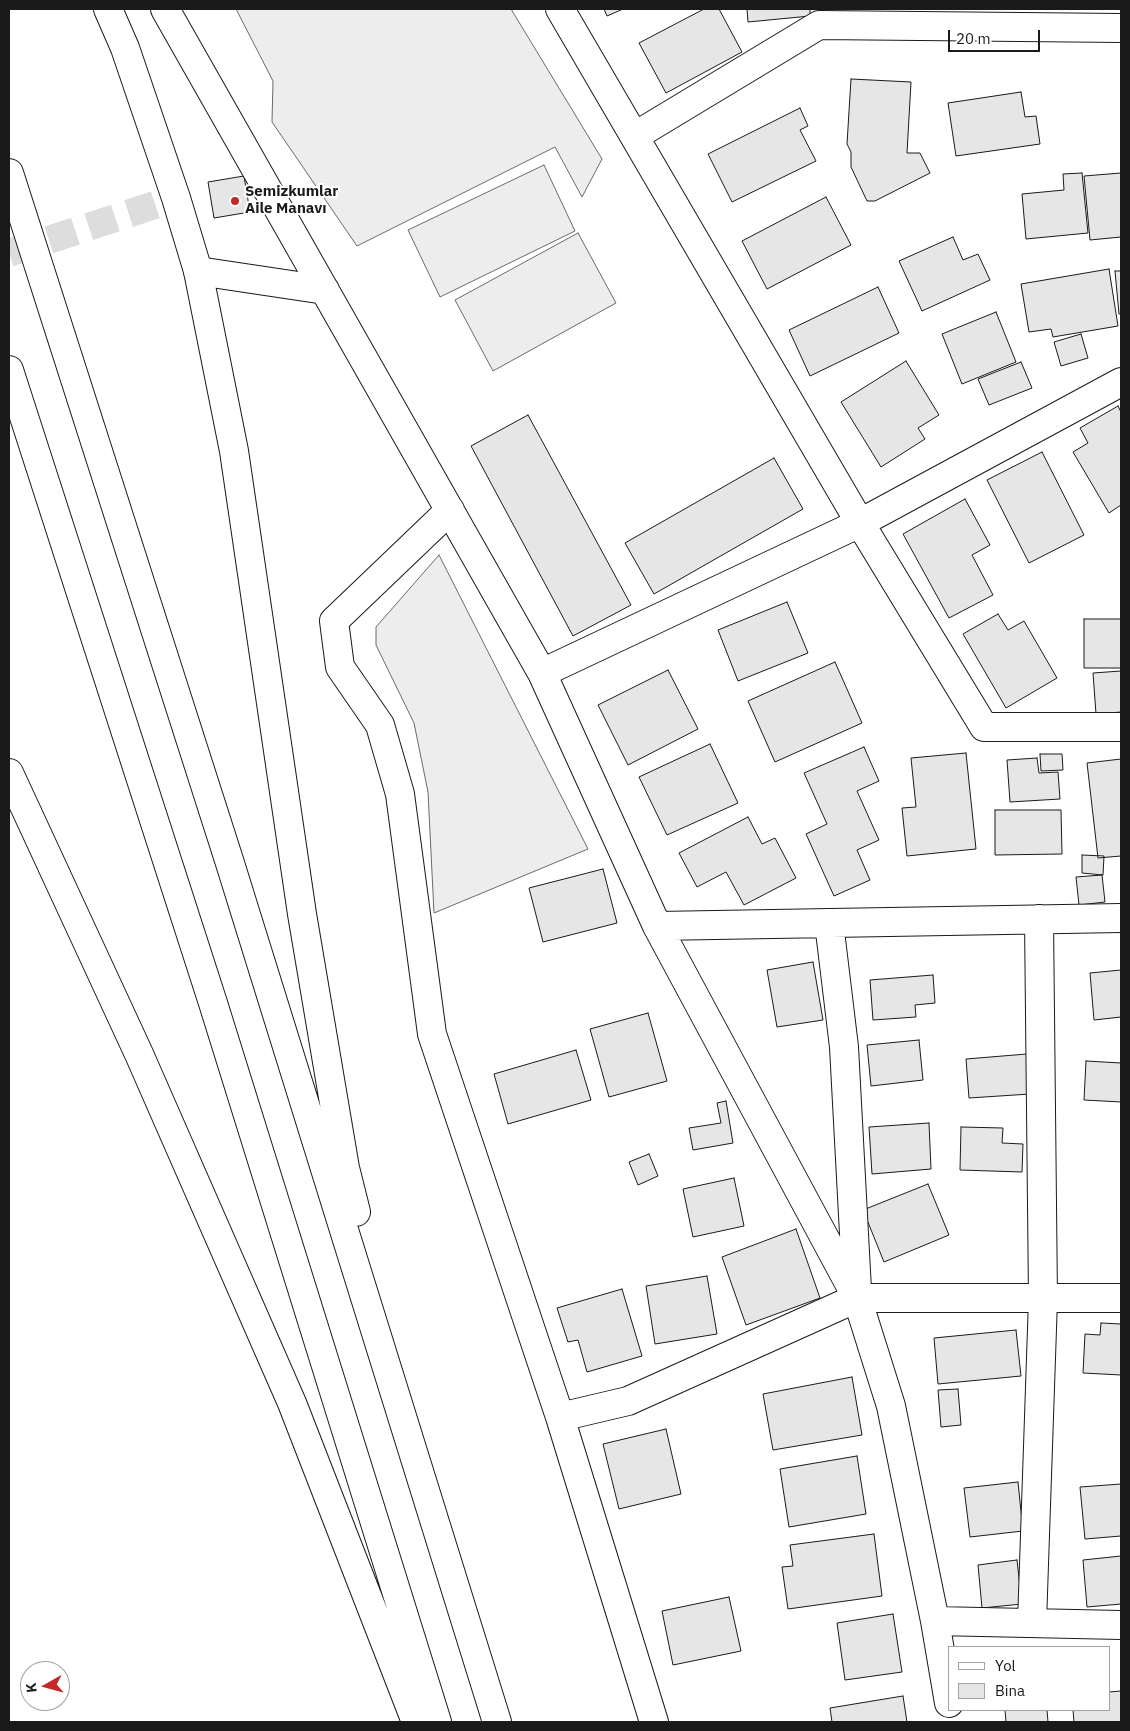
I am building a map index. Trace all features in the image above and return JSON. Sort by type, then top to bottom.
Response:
[{"type":"main road","points":[[108,9],[125,48],[176,198],[198,271],[234,451],[302,914],[346,1168],[405,1428]]},
{"type":"main road","points":[[166,9],[542,674],[657,926],[857,1298],[891,1406],[935,1621],[948,1697]]},
{"type":"main road","points":[[560,9],[860,523],[984,727],[1121,728]]},
{"type":"main road","points":[[635,136],[819,17],[1121,28]]},
{"type":"main road","points":[[9,173],[229,860],[497,1722]]},
{"type":"main road","points":[[198,271],[324,290]]},
{"type":"main road","points":[[9,370],[214,1003],[437,1722]]},
{"type":"main road","points":[[542,674],[860,523],[1121,382]]},
{"type":"main road","points":[[450,510],[334,621],[340,667],[380,725],[400,794],[432,1034],[560,1416],[654,1722]]},
{"type":"main road","points":[[9,773],[138,1054],[292,1403],[416,1722]]},
{"type":"main road","points":[[657,926],[1121,918]]},
{"type":"main road","points":[[1032,1623],[1043,1298],[1039,919]]},
{"type":"main road","points":[[829,923],[844,1047],[857,1298]]},
{"type":"main road","points":[[560,1416],[628,1401],[857,1298],[1121,1298]]},
{"type":"main road","points":[[935,1621],[1121,1625]]},
{"type":"shaded area","points":[[236,9],[511,9],[602,159],[582,197],[555,147],[357,246],[272,122],[273,81]]},
{"type":"shaded area","points":[[544,165],[575,231],[440,297],[408,230]]},
{"type":"shaded area","points":[[578,233],[616,303],[493,371],[455,300]]},
{"type":"shaded area","points":[[439,555],[588,849],[434,913],[428,792],[414,723],[376,645],[376,627]]},
{"type":"building","points":[[604,9],[623,9],[607,16]]},
{"type":"building","points":[[704,9],[719,9],[742,52],[666,93],[639,43]]},
{"type":"building","points":[[747,9],[810,9],[810,16],[748,22]]},
{"type":"building","points":[[851,79],[911,82],[907,153],[920,153],[930,173],[875,201],[867,201],[851,167],[851,152],[847,144]]},
{"type":"building","points":[[1021,92],[1025,117],[1036,116],[1040,144],[956,156],[948,103]]},
{"type":"building","points":[[800,108],[808,126],[800,130],[816,161],[732,202],[708,154]]},
{"type":"building","points":[[1082,173],[1088,233],[1026,239],[1022,194],[1064,190],[1063,174]]},
{"type":"building","points":[[1121,173],[1121,237],[1090,240],[1084,176]]},
{"type":"building","points":[[244,176],[250,212],[214,218],[208,182]]},
{"type":"building","points":[[826,197],[851,245],[767,289],[742,241]]},
{"type":"building","points":[[953,237],[963,260],[978,254],[990,280],[922,311],[899,261]]},
{"type":"building","points":[[1109,269],[1118,326],[1053,337],[1051,329],[1029,332],[1021,284]]},
{"type":"building","points":[[1115,271],[1121,271],[1121,314],[1119,314]]},
{"type":"building","points":[[878,287],[899,333],[810,376],[789,330]]},
{"type":"building","points":[[996,312],[1016,362],[962,384],[942,334]]},
{"type":"building","points":[[1081,334],[1088,358],[1061,366],[1054,342]]},
{"type":"building","points":[[906,361],[939,415],[918,428],[925,439],[881,467],[841,402]]},
{"type":"building","points":[[1021,362],[1032,388],[989,405],[978,379]]},
{"type":"building","points":[[1118,406],[1121,412],[1121,505],[1109,513],[1073,452],[1088,443],[1080,428]]},
{"type":"building","points":[[528,415],[631,605],[573,636],[471,446]]},
{"type":"building","points":[[1042,452],[1084,535],[1029,563],[987,480]]},
{"type":"building","points":[[774,458],[803,509],[654,594],[625,543]]},
{"type":"building","points":[[965,499],[990,545],[972,555],[993,595],[949,618],[903,534]]},
{"type":"building","points":[[787,602],[808,653],[738,681],[718,630]]},
{"type":"building","points":[[998,614],[1008,630],[1024,621],[1057,678],[1006,708],[963,634]]},
{"type":"building","points":[[1084,619],[1121,619],[1121,668],[1084,668]]},
{"type":"building","points":[[835,662],[862,723],[775,762],[748,701]]},
{"type":"building","points":[[668,670],[698,729],[628,765],[598,705]]},
{"type":"building","points":[[1121,671],[1121,712],[1096,714],[1093,673]]},
{"type":"building","points":[[710,744],[738,803],[667,835],[639,777]]},
{"type":"building","points":[[864,747],[879,781],[857,791],[879,840],[857,850],[870,880],[834,896],[806,834],[827,824],[804,773]]},
{"type":"building","points":[[966,753],[976,849],[907,856],[902,808],[916,807],[911,758]]},
{"type":"building","points":[[1040,754],[1062,754],[1063,770],[1041,771]]},
{"type":"building","points":[[1037,758],[1039,773],[1058,772],[1060,799],[1010,802],[1007,760]]},
{"type":"building","points":[[1121,759],[1121,856],[1098,858],[1087,763]]},
{"type":"building","points":[[995,810],[1061,810],[1062,854],[995,855]]},
{"type":"building","points":[[748,817],[762,844],[775,838],[796,878],[744,905],[726,872],[697,887],[679,853]]},
{"type":"building","points":[[1082,855],[1104,856],[1103,875],[1082,873]]},
{"type":"building","points":[[603,869],[617,923],[543,942],[529,888]]},
{"type":"building","points":[[1102,875],[1105,902],[1079,905],[1076,877]]},
{"type":"building","points":[[813,962],[823,1020],[777,1027],[767,970]]},
{"type":"building","points":[[1121,970],[1121,1017],[1094,1020],[1090,973]]},
{"type":"building","points":[[933,975],[935,1003],[915,1005],[916,1017],[873,1020],[870,980]]},
{"type":"building","points":[[648,1013],[667,1081],[609,1097],[590,1029]]},
{"type":"building","points":[[919,1040],[923,1080],[871,1086],[867,1045]]},
{"type":"building","points":[[576,1050],[591,1100],[508,1124],[494,1074]]},
{"type":"building","points":[[1027,1054],[1030,1094],[969,1098],[966,1059]]},
{"type":"building","points":[[1086,1061],[1121,1063],[1121,1102],[1084,1100]]},
{"type":"building","points":[[726,1101],[733,1143],[693,1150],[689,1128],[721,1123],[717,1103]]},
{"type":"building","points":[[929,1123],[931,1169],[872,1174],[869,1127]]},
{"type":"building","points":[[961,1127],[1003,1128],[1002,1143],[1023,1144],[1022,1172],[960,1170]]},
{"type":"building","points":[[649,1154],[658,1176],[638,1185],[629,1162]]},
{"type":"building","points":[[734,1178],[744,1226],[693,1237],[683,1189]]},
{"type":"building","points":[[928,1184],[949,1235],[884,1262],[863,1210]]},
{"type":"building","points":[[796,1229],[820,1298],[746,1325],[722,1257]]},
{"type":"building","points":[[707,1276],[717,1334],[655,1344],[646,1286]]},
{"type":"building","points":[[622,1289],[642,1356],[587,1372],[578,1340],[568,1342],[557,1308]]},
{"type":"building","points":[[1101,1323],[1121,1324],[1121,1375],[1083,1373],[1085,1334],[1100,1335]]},
{"type":"building","points":[[1016,1330],[1021,1376],[938,1384],[934,1338]]},
{"type":"building","points":[[852,1377],[862,1435],[773,1450],[763,1394]]},
{"type":"building","points":[[958,1389],[961,1425],[941,1427],[938,1390]]},
{"type":"building","points":[[666,1429],[681,1494],[619,1509],[603,1444]]},
{"type":"building","points":[[857,1456],[866,1514],[789,1527],[780,1469]]},
{"type":"building","points":[[1018,1482],[1023,1531],[970,1537],[964,1488]]},
{"type":"building","points":[[1121,1484],[1121,1536],[1085,1539],[1080,1487]]},
{"type":"building","points":[[874,1534],[882,1596],[788,1609],[782,1567],[793,1566],[790,1545]]},
{"type":"building","points":[[1121,1556],[1121,1604],[1087,1607],[1083,1560]]},
{"type":"building","points":[[1017,1560],[1022,1604],[982,1608],[978,1565]]},
{"type":"building","points":[[729,1597],[741,1651],[673,1665],[662,1611]]},
{"type":"building","points":[[893,1614],[902,1672],[845,1680],[837,1623]]},
{"type":"building","points":[[1121,1691],[1121,1722],[1074,1722],[1073,1711],[1110,1711],[1110,1692]]},
{"type":"building","points":[[903,1696],[907,1722],[832,1722],[830,1708]]},
{"type":"building","points":[[1005,1711],[1047,1711],[1048,1722],[1006,1722]]},
{"type":"tunnel","points":[[9,253],[176,198]]},
{"type":"place","name":"Semizkumlar Aile Manavı","points":[[235,201]]}]
